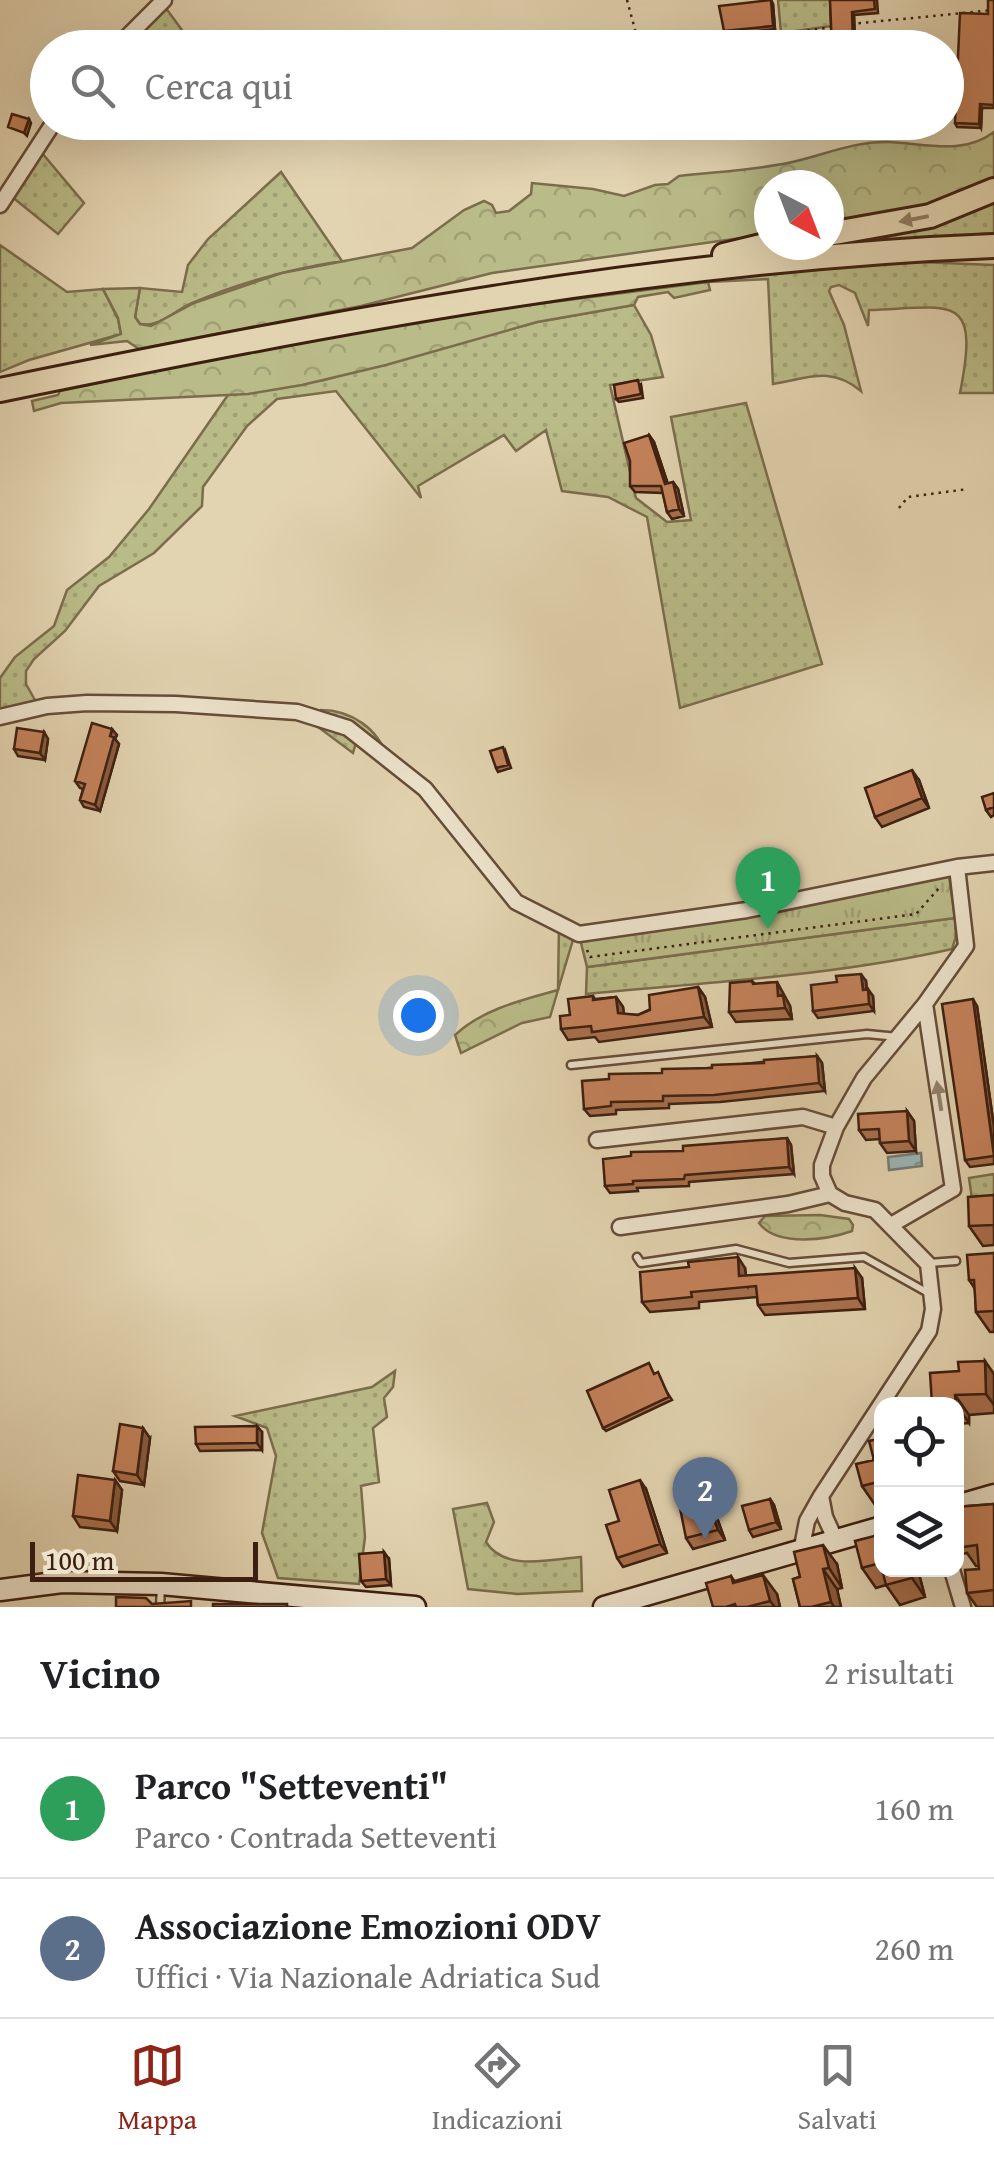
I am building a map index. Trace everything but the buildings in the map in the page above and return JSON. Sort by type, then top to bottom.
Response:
[{"type":"highway","points":[[844,231],[930,216],[994,190]]},
{"type":"highway","points":[[0,390],[343,322],[631,277],[868,253],[994,246]]},
{"type":"highway","points":[[631,277],[754,248]]},
{"type":"main road","points":[[964,1504],[994,1496]]},
{"type":"main road","points":[[604,1607],[874,1530]]},
{"type":"main road","points":[[0,1590],[62,1582],[161,1584],[415,1607]]},
{"type":"street","points":[[134,30],[164,0]]},
{"type":"street","points":[[0,205],[42,140]]},
{"type":"street","points":[[0,717],[46,706],[176,704],[297,712],[348,728],[425,789],[516,902],[578,933],[746,910],[957,867],[994,864]]},
{"type":"street","points":[[801,1552],[807,1521],[821,1496],[929,1331],[933,1308],[928,1264],[875,1210],[846,1203],[830,1194],[822,1166],[836,1127],[864,1078],[925,1004],[966,946],[957,867]]},
{"type":"street","points":[[891,1224],[953,1188],[925,1004]]},
{"type":"street","points":[[597,1140],[803,1117],[836,1127]]},
{"type":"street","points":[[620,1226],[788,1204],[830,1194]]},
{"type":"street","points":[[821,1496],[836,1541]]},
{"type":"street","points":[[954,1577],[963,1607]]},
{"type":"lane","points":[[571,1065],[867,1034],[898,1037]]},
{"type":"lane","points":[[638,1258],[641,1263],[736,1249],[789,1264],[864,1257],[931,1294]]},
{"type":"lane","points":[[928,1264],[956,1261]]},
{"type":"lane","points":[[160,1607],[161,1584]]},
{"type":"path","points":[[626,0],[635,30]]},
{"type":"path","points":[[811,30],[994,10]]},
{"type":"path","points":[[900,508],[908,497],[968,489]]},
{"type":"path","points":[[578,933],[590,957],[916,914],[957,867]]},
{"type":"green space","points":[[778,0],[831,0],[832,26],[781,30]]},
{"type":"green space","points":[[165,7],[182,30],[143,30]]},
{"type":"green space","points":[[994,132],[994,183],[956,201],[844,222],[844,170],[754,170],[754,236],[492,273],[361,306],[139,349],[127,341],[90,345],[121,334],[118,318],[103,289],[140,288],[135,317],[140,324],[151,326],[194,303],[282,273],[412,248],[464,210],[484,201],[496,213],[509,211],[531,194],[532,183],[624,196],[668,184],[679,176],[775,165],[862,144],[956,146]]},
{"type":"green space","points":[[42,153],[84,203],[58,234],[11,196]]},
{"type":"green space","points":[[281,172],[342,261],[245,283],[190,304],[160,321],[140,324],[135,317],[140,288],[182,292],[188,265],[208,239]]},
{"type":"green space","points":[[994,200],[994,233],[873,242],[868,233]]},
{"type":"green space","points":[[0,245],[67,292],[103,289],[121,334],[0,372]]},
{"type":"green space","points":[[918,262],[994,265],[994,393],[960,393],[966,337],[954,312],[940,308],[869,310],[868,326],[855,293],[839,285],[829,291],[844,325],[861,391],[829,376],[773,384],[768,279],[708,282],[770,272]]},
{"type":"green space","points":[[708,282],[710,290],[674,298],[668,292],[638,297],[634,305],[537,322],[302,385],[248,394],[61,403],[34,411],[32,401],[58,395],[60,391],[223,356],[460,314]]},
{"type":"green space","points":[[634,305],[651,335],[663,377],[610,385],[636,498],[667,522],[691,520],[671,417],[746,403],[822,664],[680,708],[647,517],[608,497],[562,491],[546,430],[516,451],[504,435],[418,486],[421,498],[336,391],[277,399],[247,426],[203,487],[202,506],[154,553],[99,586],[65,631],[34,659],[26,671],[26,684],[36,702],[0,712],[0,678],[15,657],[54,626],[67,590],[109,557],[149,509],[228,395],[324,380],[537,322]]},
{"type":"green space","points":[[321,710],[343,713],[362,723],[378,738],[387,758],[357,739],[353,753],[310,721],[235,713],[318,715]]},
{"type":"green space","points":[[949,876],[955,918],[587,967],[580,939],[745,918]]},
{"type":"green space","points":[[955,918],[952,949],[816,972],[586,994],[587,967]]},
{"type":"green space","points":[[559,924],[575,933],[558,990]]},
{"type":"green space","points":[[558,990],[550,1017],[522,1023],[461,1053],[455,1035],[478,1018]]},
{"type":"green space","points":[[994,1174],[994,1210],[974,1213],[969,1178]]},
{"type":"green space","points":[[765,1216],[849,1219],[852,1231],[816,1239],[790,1238],[767,1231],[759,1223]]},
{"type":"green space","points":[[395,1371],[393,1387],[384,1398],[387,1417],[373,1428],[379,1482],[361,1486],[365,1537],[359,1584],[278,1578],[262,1533],[276,1456],[267,1428],[235,1416],[372,1387]]},
{"type":"green space","points":[[487,1503],[494,1522],[486,1542],[494,1551],[529,1562],[581,1557],[582,1591],[517,1594],[468,1589],[453,1509]]},
{"type":"water","points":[[921,1153],[922,1166],[889,1170],[888,1157]]},
{"type":"place","name":"Parco \"Setteventi\"","points":[[768,929]]},
{"type":"place","name":"Associazione Emozioni ODV","points":[[705,1539]]}]
